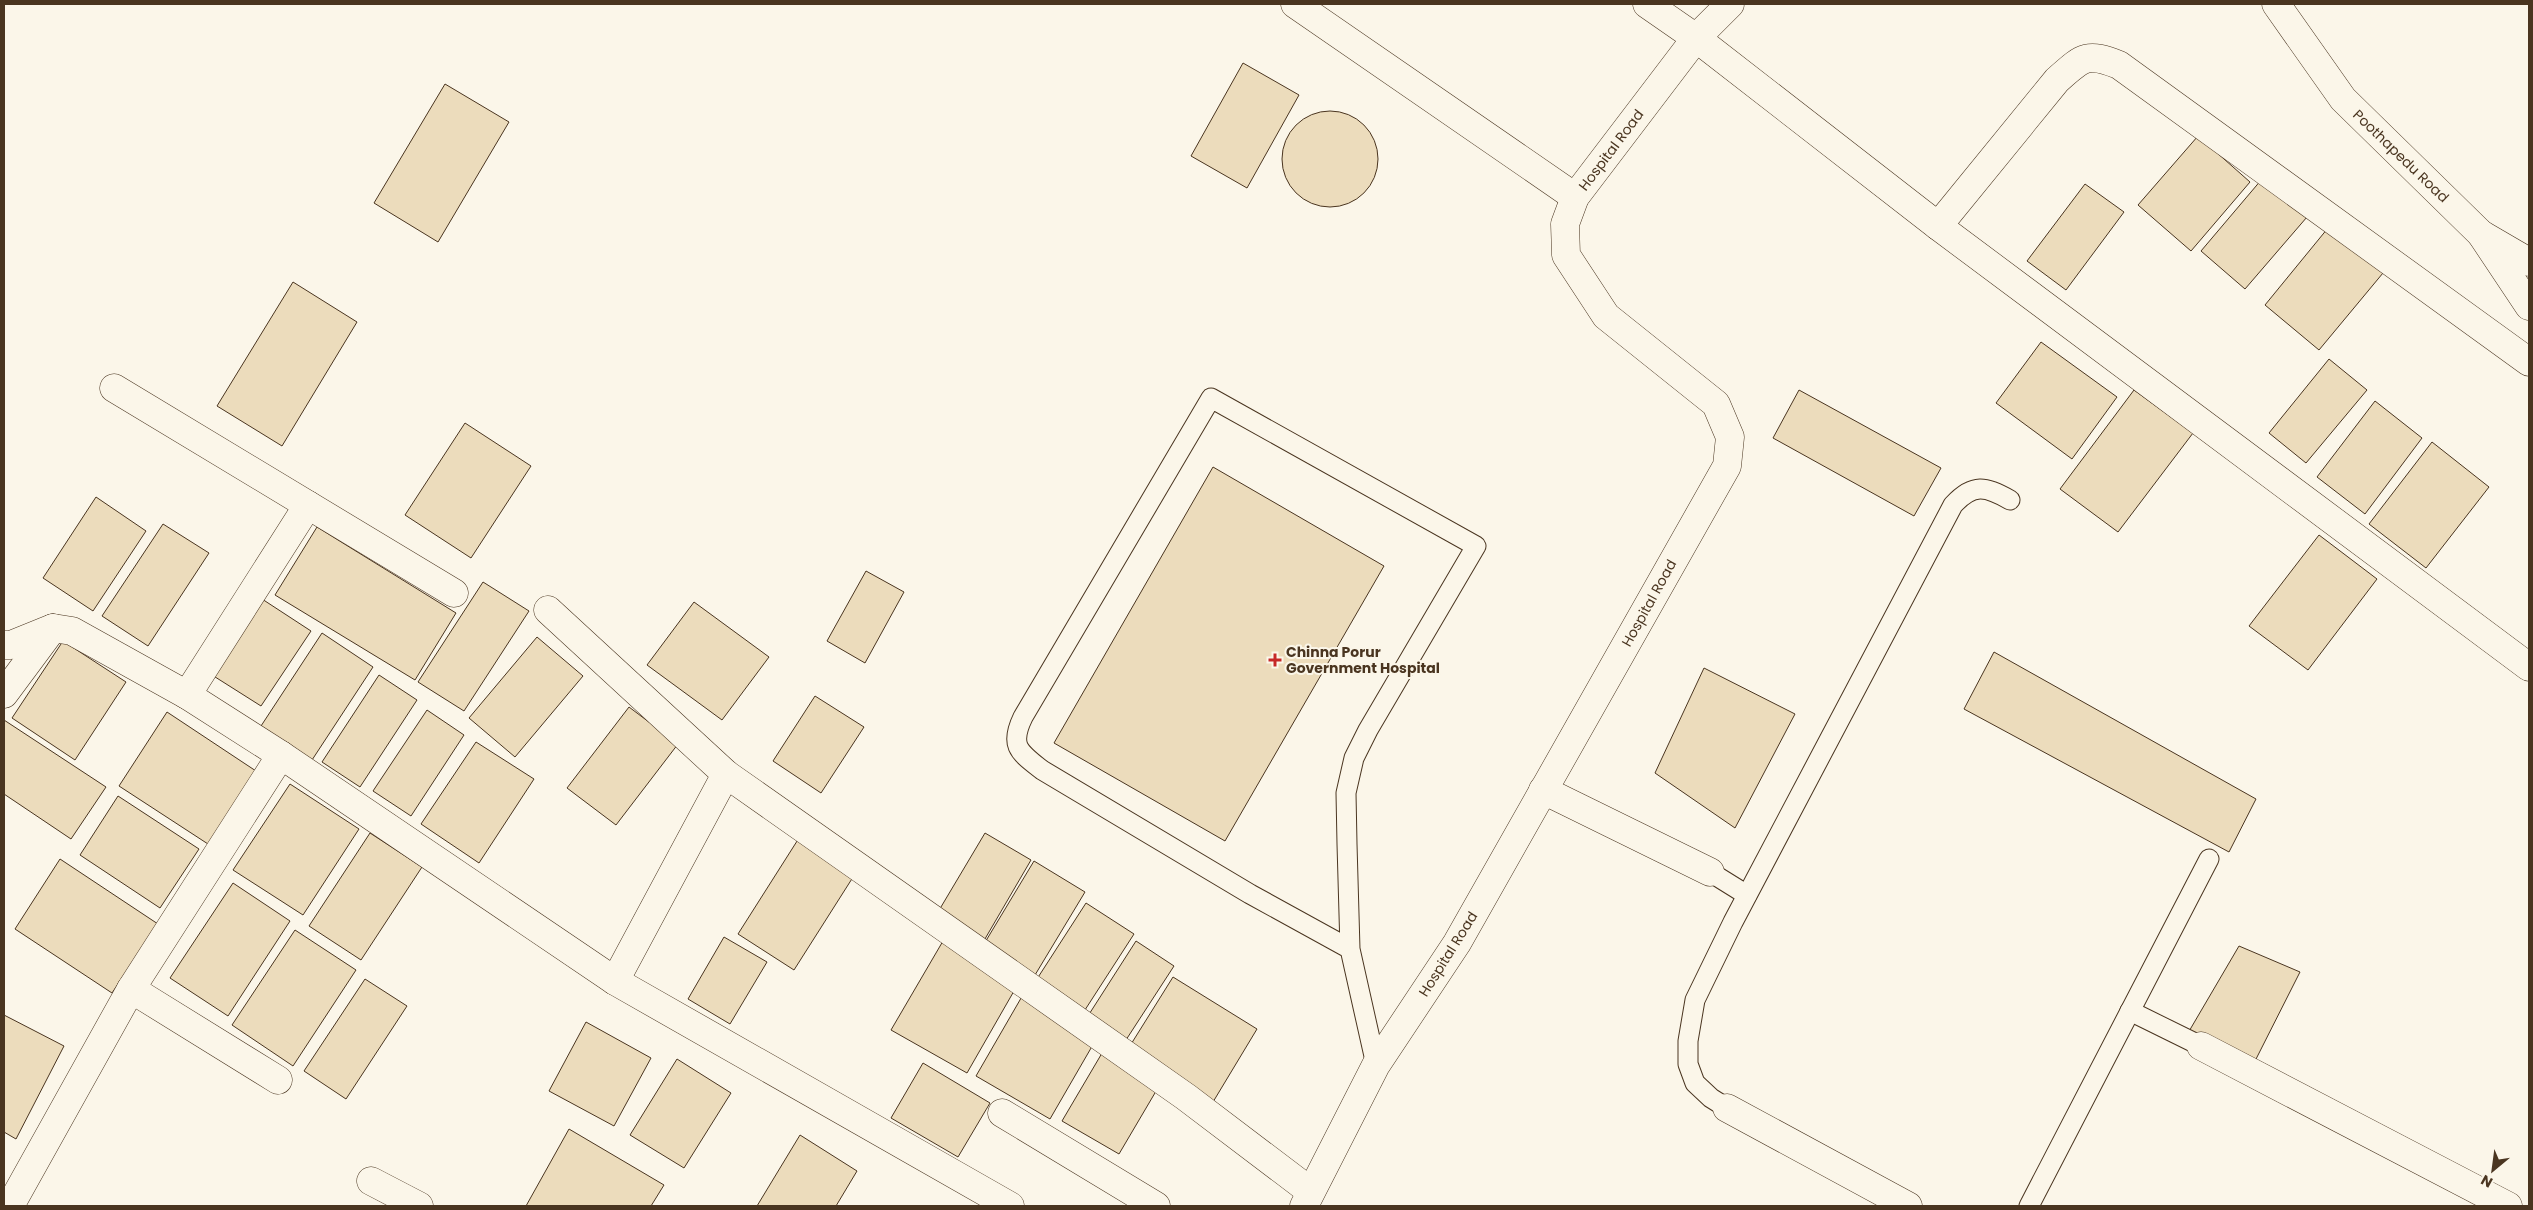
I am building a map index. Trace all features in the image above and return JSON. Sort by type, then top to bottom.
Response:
[{"type":"street","points":[[1295,4],[1574,197]]},
{"type":"street","points":[[1647,4],[1696,38],[1938,226],[2529,667]]},
{"type":"street","name":"Hospital Road","points":[[1307,1199],[1376,1065],[1458,942],[1726,466],[1730,437],[1716,404],[1606,316],[1566,255],[1565,224],[1574,197],[1696,38],[1730,4]]},
{"type":"street","name":"Poothapedu Road","points":[[2276,4],[2343,100],[2481,234],[2529,306]]},
{"type":"street","points":[[1938,226],[2057,80],[2080,59],[2099,57],[2119,65],[2529,362]]},
{"type":"street","points":[[2481,234],[2529,262]]},
{"type":"street","points":[[114,388],[454,593]]},
{"type":"street","points":[[187,695],[308,505]]},
{"type":"street","points":[[548,610],[726,774],[1186,1096],[1307,1199]]},
{"type":"street","points":[[4,694],[53,628]]},
{"type":"street","points":[[4,645],[11,645],[53,628],[72,631],[187,695],[281,755],[615,981],[1010,1206]]},
{"type":"street","points":[[10,1206],[131,988],[281,755]]},
{"type":"street","points":[[615,981],[726,774]]},
{"type":"street","points":[[1544,790],[1710,872]]},
{"type":"street","points":[[131,988],[278,1080]]},
{"type":"street","points":[[2201,1046],[2508,1206]]},
{"type":"street","points":[[1727,1108],[1908,1206]]},
{"type":"street","points":[[1002,1113],[1156,1206]]},
{"type":"street","points":[[371,1181],[419,1206]]},
{"type":"lane","points":[[1350,949],[1250,894],[1042,770],[1020,753],[1016,733],[1023,717],[1211,398],[1476,546],[1368,730],[1354,758],[1346,793],[1350,949],[1376,1065]]},
{"type":"lane","points":[[1727,1108],[1711,1098],[1694,1083],[1688,1064],[1688,1041],[1695,1000],[1747,895],[1953,505],[1963,494],[1977,488],[1994,490],[2010,500]]},
{"type":"lane","points":[[2029,1206],[2209,858]]},
{"type":"lane","points":[[1710,872],[1747,895]]},
{"type":"lane","points":[[2130,1011],[2201,1046]]},
{"type":"building","points":[[1243,63],[1299,95],[1247,188],[1191,156]]},
{"type":"building","points":[[445,84],[509,122],[438,242],[374,203]]},
{"type":"building","points":[[1330,111],[1348,115],[1364,125],[1374,141],[1378,159],[1374,177],[1364,193],[1348,203],[1330,207],[1312,203],[1296,193],[1286,177],[1282,159],[1286,141],[1296,125],[1312,115]]},
{"type":"building","points":[[2198,136],[2250,182],[2191,251],[2138,205]]},
{"type":"building","points":[[2262,179],[2307,217],[2245,289],[2201,251]]},
{"type":"building","points":[[2085,184],[2124,212],[2066,290],[2027,261]]},
{"type":"building","points":[[2328,228],[2383,273],[2319,350],[2265,305]]},
{"type":"building","points":[[293,282],[357,322],[282,446],[217,406]]},
{"type":"building","points":[[2041,342],[2117,397],[2072,459],[1996,403]]},
{"type":"building","points":[[2329,359],[2367,390],[2306,463],[2269,433]]},
{"type":"building","points":[[1799,390],[1941,468],[1914,516],[1773,438]]},
{"type":"building","points":[[2134,390],[2193,433],[2118,532],[2060,489]]},
{"type":"building","points":[[2375,401],[2422,438],[2365,514],[2317,477]]},
{"type":"building","points":[[465,423],[531,466],[471,558],[405,515]]},
{"type":"building","points":[[2432,442],[2489,487],[2426,568],[2369,524]]},
{"type":"building","points":[[1213,467],[1384,566],[1225,841],[1054,743]]},
{"type":"building","points":[[96,497],[146,531],[93,611],[43,578]]},
{"type":"building","points":[[163,524],[209,553],[148,646],[102,616]]},
{"type":"building","points":[[317,527],[456,613],[415,680],[275,595]]},
{"type":"building","points":[[2319,535],[2377,579],[2308,670],[2249,626]]},
{"type":"building","points":[[866,571],[904,592],[865,663],[827,641]]},
{"type":"building","points":[[483,582],[529,611],[464,711],[418,682]]},
{"type":"building","points":[[262,599],[311,631],[261,706],[212,675]]},
{"type":"building","points":[[694,602],[769,657],[722,720],[647,665]]},
{"type":"building","points":[[322,633],[373,667],[312,760],[261,726]]},
{"type":"building","points":[[537,637],[583,676],[515,757],[469,718]]},
{"type":"building","points":[[63,641],[126,682],[75,760],[12,718]]},
{"type":"building","points":[[1994,652],[2256,799],[2229,852],[1964,709]]},
{"type":"building","points":[[1704,668],[1795,714],[1735,828],[1655,773]]},
{"type":"building","points":[[379,675],[417,700],[360,787],[322,762]]},
{"type":"building","points":[[815,696],[864,727],[821,793],[773,761]]},
{"type":"building","points":[[629,707],[678,744],[616,825],[567,788]]},
{"type":"building","points":[[427,710],[464,735],[411,816],[373,791]]},
{"type":"building","points":[[167,712],[256,771],[208,844],[119,786]]},
{"type":"building","points":[[4,720],[106,787],[71,839],[4,794]]},
{"type":"building","points":[[476,742],[534,779],[479,863],[421,824]]},
{"type":"building","points":[[290,784],[359,829],[303,915],[233,870]]},
{"type":"building","points":[[118,796],[199,849],[160,908],[80,855]]},
{"type":"building","points":[[370,833],[422,867],[361,960],[309,926]]},
{"type":"building","points":[[985,833],[1031,860],[982,944],[935,917]]},
{"type":"building","points":[[799,838],[855,874],[794,970],[738,934]]},
{"type":"building","points":[[60,859],[158,924],[112,993],[15,929]]},
{"type":"building","points":[[1034,861],[1085,892],[1032,980],[981,949]]},
{"type":"building","points":[[233,883],[290,921],[228,1016],[170,978]]},
{"type":"building","points":[[1086,903],[1134,934],[1083,1013],[1035,982]]},
{"type":"building","points":[[295,930],[356,970],[293,1066],[232,1025]]},
{"type":"building","points":[[724,937],[767,962],[730,1024],[688,999]]},
{"type":"building","points":[[943,941],[1018,984],[967,1073],[891,1030]]},
{"type":"building","points":[[1136,941],[1174,966],[1124,1043],[1086,1019]]},
{"type":"building","points":[[2239,946],[2300,972],[2252,1067],[2188,1033]]},
{"type":"building","points":[[1173,977],[1257,1029],[1213,1102],[1128,1049]]},
{"type":"building","points":[[365,979],[407,1006],[346,1099],[304,1071]]},
{"type":"building","points":[[1024,993],[1098,1036],[1050,1119],[976,1076]]},
{"type":"building","points":[[4,1015],[64,1046],[16,1139],[4,1132]]},
{"type":"building","points":[[586,1022],[651,1058],[614,1126],[549,1091]]},
{"type":"building","points":[[1105,1048],[1162,1081],[1119,1154],[1062,1121]]},
{"type":"building","points":[[677,1059],[731,1093],[684,1168],[630,1135]]},
{"type":"building","points":[[923,1063],[990,1103],[958,1157],[891,1118]]},
{"type":"building","points":[[569,1129],[664,1185],[651,1206],[526,1206]]},
{"type":"building","points":[[800,1135],[857,1171],[836,1206],[757,1206]]},
{"type":"place","name":"Chinna Porur Government Hospital","points":[[1275,660]]}]
